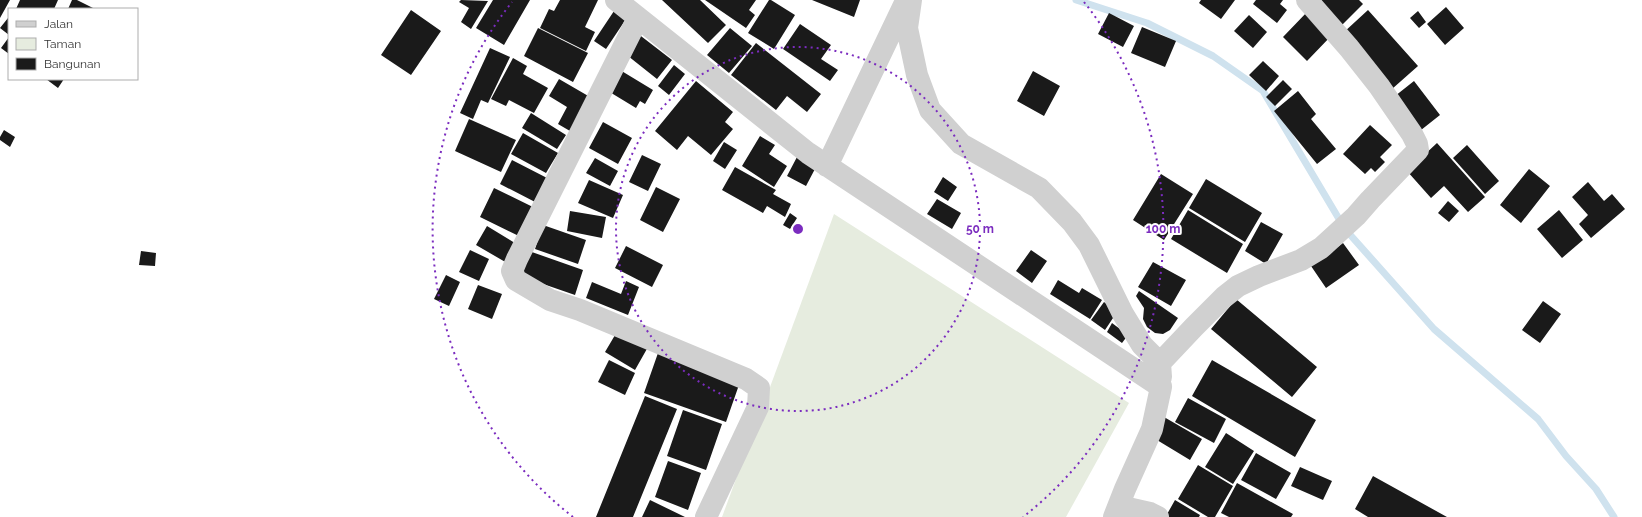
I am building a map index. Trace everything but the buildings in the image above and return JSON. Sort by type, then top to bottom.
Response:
[{"type":"street","points":[[616,0],[808,153],[1161,387]]},
{"type":"street","points":[[827,166],[907,0]]},
{"type":"street","points":[[911,0],[907,28],[917,75],[930,110],[961,144],[1039,188],[1072,222],[1089,245],[1123,314],[1142,345],[1160,363],[1161,387],[1152,429],[1116,512],[1150,513],[1158,517]]},
{"type":"street","points":[[1160,363],[1224,297],[1238,286],[1301,260],[1321,248],[1356,216],[1418,150],[1418,144],[1412,134],[1379,86],[1349,48],[1307,0]]},
{"type":"street","points":[[638,18],[512,271],[516,280],[550,300],[580,310],[746,379],[760,388],[758,407],[706,517]]},
{"type":"green space","points":[[834,214],[1129,403],[1066,517],[722,517]]},
{"type":"waterway","points":[[1076,0],[1147,23],[1213,56],[1263,91],[1345,229],[1434,329],[1538,419],[1566,456],[1596,489],[1614,517]]}]
